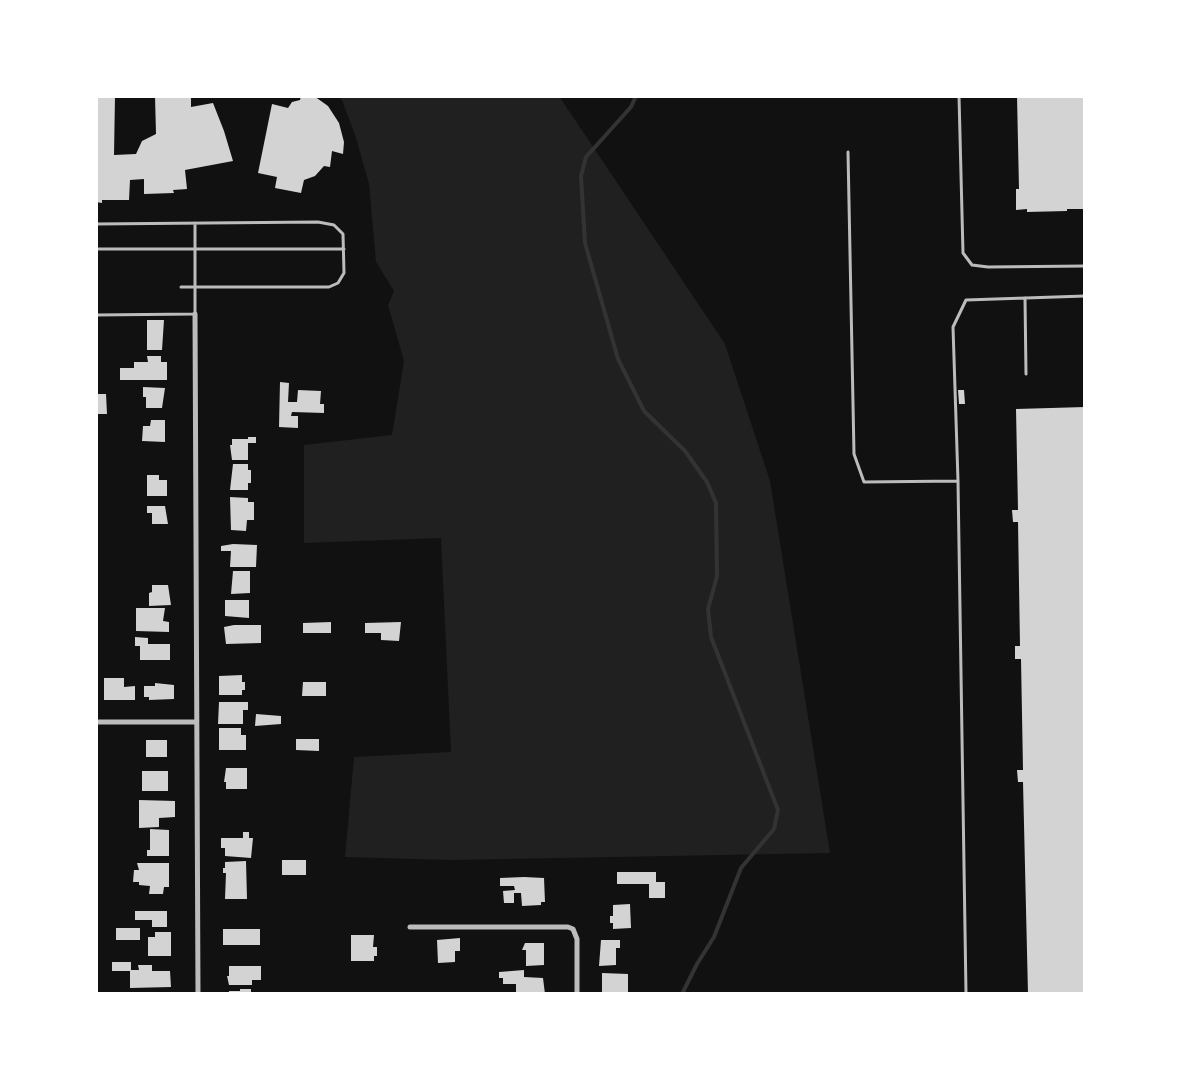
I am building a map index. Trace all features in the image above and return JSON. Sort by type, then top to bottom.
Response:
[{"type":"street","points":[[195,314],[198,994]]},
{"type":"street","points":[[96,722],[196,722]]},
{"type":"street","points":[[410,927],[561,927],[573,930],[577,939],[577,994]]},
{"type":"lane","points":[[959,96],[963,252],[972,265],[988,268],[1085,266]]},
{"type":"lane","points":[[848,152],[854,454],[864,482],[958,481]]},
{"type":"lane","points":[[96,224],[318,222],[334,225],[343,234],[344,273],[338,283],[328,287],[181,287]]},
{"type":"lane","points":[[96,315],[195,314],[195,223]]},
{"type":"lane","points":[[96,249],[344,249]]},
{"type":"lane","points":[[966,994],[954,327],[966,300],[1085,296]]},
{"type":"lane","points":[[1025,298],[1026,374]]},
{"type":"shaded area","points":[[337,96],[559,96],[725,344],[770,481],[830,853],[452,860],[345,857],[354,757],[451,752],[441,538],[304,543],[304,445],[392,435],[404,361],[388,305],[394,291],[376,262],[369,184],[356,138],[342,100]]},
{"type":"building","points":[[96,96],[115,96],[114,155],[136,154],[142,141],[156,134],[155,96],[191,96],[191,107],[213,103],[233,161],[185,170],[187,189],[173,190],[174,193],[144,194],[144,179],[130,180],[129,200],[102,200],[102,203],[96,202]]},
{"type":"building","points":[[301,96],[314,96],[328,106],[339,123],[344,142],[343,154],[332,151],[330,167],[324,166],[315,176],[304,180],[301,193],[275,188],[277,177],[258,173],[272,104],[288,108],[292,102],[300,100]]},
{"type":"building","points":[[1017,96],[1085,96],[1085,209],[1027,212],[1027,209],[1016,210],[1016,189],[1019,189]]},
{"type":"building","points":[[147,320],[164,320],[162,350],[147,350]]},
{"type":"building","points":[[147,356],[161,356],[161,362],[167,362],[167,380],[120,380],[120,368],[134,368],[134,362],[148,362]]},
{"type":"building","points":[[280,382],[289,383],[288,402],[297,402],[298,390],[321,391],[320,404],[324,404],[324,413],[292,412],[291,416],[298,416],[298,428],[279,427]]},
{"type":"building","points":[[143,387],[165,388],[162,408],[146,408],[146,397],[143,397]]},
{"type":"building","points":[[958,390],[964,390],[965,404],[959,404]]},
{"type":"building","points":[[96,394],[106,394],[107,414],[96,414]]},
{"type":"building","points":[[1085,407],[1085,994],[1028,994],[1023,782],[1018,782],[1017,770],[1023,770],[1021,659],[1015,659],[1015,646],[1020,646],[1018,522],[1013,522],[1012,510],[1018,510],[1016,409]]},
{"type":"building","points":[[151,420],[165,420],[165,442],[142,441],[143,426],[150,426]]},
{"type":"building","points":[[248,437],[256,437],[256,443],[248,443],[248,460],[232,460],[230,445],[232,445],[232,439],[248,439]]},
{"type":"building","points":[[233,464],[248,464],[248,470],[251,470],[251,483],[248,483],[248,490],[230,490]]},
{"type":"building","points":[[147,475],[159,475],[159,480],[167,480],[167,496],[147,496]]},
{"type":"building","points":[[230,497],[248,498],[248,502],[254,502],[254,520],[247,520],[246,531],[231,530]]},
{"type":"building","points":[[147,506],[165,506],[168,524],[152,524],[152,513],[147,513]]},
{"type":"building","points":[[233,544],[257,545],[256,567],[230,567],[231,551],[221,551],[221,546]]},
{"type":"building","points":[[233,571],[250,571],[250,593],[231,594]]},
{"type":"building","points":[[152,585],[168,585],[171,605],[149,606],[149,593],[152,592]]},
{"type":"building","points":[[225,600],[249,600],[249,618],[225,616]]},
{"type":"building","points":[[136,608],[165,608],[163,621],[169,622],[169,632],[136,631]]},
{"type":"building","points":[[331,622],[331,633],[303,633],[303,623]]},
{"type":"building","points":[[401,622],[399,641],[381,640],[381,633],[365,633],[365,623]]},
{"type":"building","points":[[261,625],[261,643],[226,644],[224,627]]},
{"type":"building","points":[[135,637],[148,638],[148,644],[170,644],[170,660],[140,660],[140,646],[135,646]]},
{"type":"building","points":[[242,675],[242,682],[245,682],[245,690],[242,690],[242,695],[219,695],[219,676]]},
{"type":"building","points":[[104,678],[124,678],[124,687],[135,686],[135,700],[104,700]]},
{"type":"building","points":[[303,682],[326,682],[326,696],[302,696]]},
{"type":"building","points":[[155,683],[174,685],[174,699],[149,700],[149,697],[144,697],[144,686],[155,686]]},
{"type":"building","points":[[219,702],[248,702],[248,710],[243,710],[243,724],[218,724]]},
{"type":"building","points":[[256,714],[281,716],[281,724],[255,726]]},
{"type":"building","points":[[219,728],[241,728],[241,735],[246,735],[246,750],[219,750]]},
{"type":"building","points":[[296,739],[319,739],[319,751],[296,750]]},
{"type":"building","points":[[146,740],[167,740],[167,757],[146,757]]},
{"type":"building","points":[[226,768],[247,768],[247,789],[226,789],[226,782],[224,782]]},
{"type":"building","points":[[142,771],[168,771],[168,791],[142,791]]},
{"type":"building","points":[[139,800],[175,801],[175,817],[159,818],[159,827],[139,828]]},
{"type":"building","points":[[150,829],[169,830],[169,856],[147,856],[147,850],[150,850]]},
{"type":"building","points":[[243,832],[249,832],[249,838],[253,838],[251,858],[225,856],[225,848],[221,848],[221,838],[243,838]]},
{"type":"building","points":[[282,860],[306,860],[306,875],[282,875]]},
{"type":"building","points":[[246,861],[247,899],[225,899],[226,873],[223,873],[223,868],[225,868],[225,862]]},
{"type":"building","points":[[137,863],[169,863],[169,887],[164,887],[163,894],[149,894],[150,886],[139,885],[139,882],[133,882],[134,870],[139,870]]},
{"type":"building","points":[[617,872],[656,872],[656,882],[665,882],[665,898],[649,898],[649,884],[617,884]]},
{"type":"building","points":[[500,878],[544,878],[545,902],[541,902],[541,905],[522,906],[521,893],[514,893],[514,903],[504,903],[503,891],[515,890],[514,886],[500,886]]},
{"type":"building","points":[[630,904],[631,928],[613,929],[613,923],[610,923],[610,916],[613,916],[613,905]]},
{"type":"building","points":[[135,911],[167,911],[167,927],[152,927],[152,920],[135,920]]},
{"type":"building","points":[[116,928],[140,928],[140,940],[116,940]]},
{"type":"building","points":[[223,929],[260,929],[260,945],[223,945]]},
{"type":"building","points":[[155,932],[171,932],[171,956],[148,956],[148,937],[155,937]]},
{"type":"building","points":[[351,935],[374,935],[373,947],[377,947],[377,956],[374,956],[374,961],[351,961]]},
{"type":"building","points":[[460,938],[460,951],[455,951],[455,962],[438,963],[437,940]]},
{"type":"building","points":[[601,940],[620,940],[620,948],[616,948],[616,965],[599,966]]},
{"type":"building","points":[[525,943],[544,943],[544,965],[526,966],[526,950],[522,950]]},
{"type":"building","points":[[112,962],[131,962],[131,970],[139,970],[138,965],[152,965],[152,971],[170,971],[171,987],[130,988],[130,971],[112,971]]},
{"type":"building","points":[[229,966],[261,966],[261,980],[252,980],[252,985],[229,985],[227,976],[229,976]]},
{"type":"building","points":[[524,970],[524,977],[543,978],[545,994],[516,994],[516,984],[503,984],[503,978],[499,978],[499,972]]},
{"type":"building","points":[[602,973],[628,974],[628,994],[602,994]]},
{"type":"building","points":[[240,989],[251,989],[251,994],[229,994],[229,991],[240,991]]},
{"type":"waterway","points":[[636,96],[631,107],[586,157],[581,176],[585,243],[618,359],[644,411],[685,451],[707,482],[716,503],[717,576],[708,609],[711,637],[778,810],[774,829],[741,868],[714,937],[697,964],[682,994]]}]
